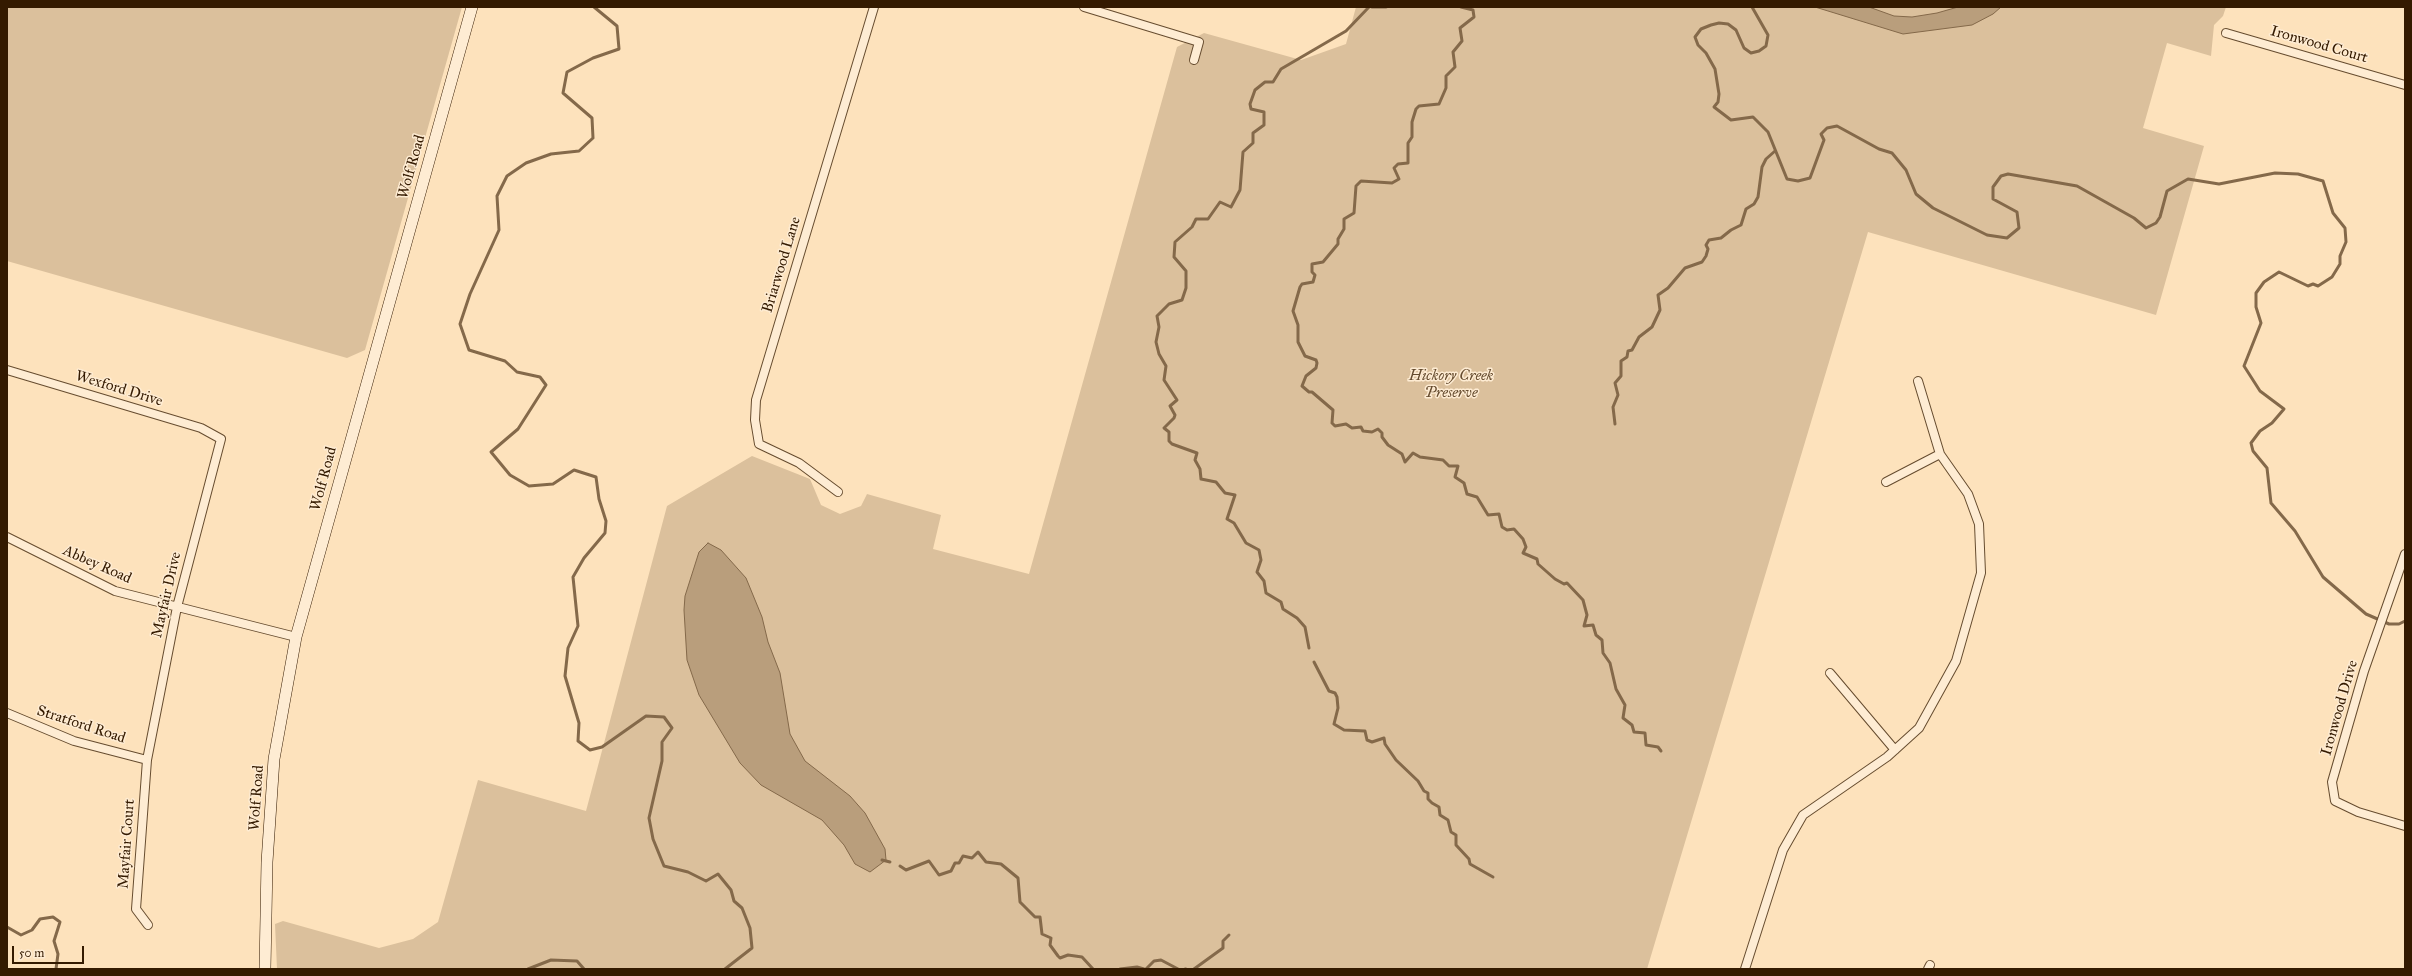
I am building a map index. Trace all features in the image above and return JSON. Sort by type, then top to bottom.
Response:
[{"type":"main road","name":"Wolf Road","points":[[265,969],[268,862],[274,759],[296,637],[472,7]]},
{"type":"street","name":"Briarwood Lane","points":[[838,492],[799,463],[759,444],[755,414],[756,400],[874,7]]},
{"type":"street","points":[[1084,7],[1199,42],[1194,60]]},
{"type":"street","name":"Ironwood Court","points":[[2226,33],[2405,85]]},
{"type":"street","name":"Wexford Drive","points":[[7,370],[201,428],[220,438]]},
{"type":"street","points":[[1745,969],[1783,850],[1803,815],[1895,750],[1919,728],[1956,661],[1981,573],[1979,524],[1968,494],[1940,454],[1918,381]]},
{"type":"street","name":"Mayfair Drive","points":[[147,760],[178,607],[220,438]]},
{"type":"street","points":[[1886,482],[1940,454]]},
{"type":"street","name":"Abbey Road","points":[[7,537],[115,591],[296,637]]},
{"type":"street","name":"Ironwood Drive","points":[[2405,554],[2364,671],[2332,782],[2335,801],[2358,812],[2405,826]]},
{"type":"street","points":[[1830,673],[1895,750]]},
{"type":"street","name":"Stratford Road","points":[[7,713],[74,740],[147,760]]},
{"type":"street","name":"Mayfair Court","points":[[147,760],[136,909],[148,925]]},
{"type":"green space","points":[[7,7],[462,7],[365,350],[347,358],[7,261]]},
{"type":"green space","name":"Hickory Creek Preserve","points":[[1356,7],[2226,7],[2223,16],[2214,25],[2211,56],[2167,43],[2143,128],[2204,146],[2156,315],[1868,232],[1647,969],[277,969],[275,924],[283,921],[379,948],[413,939],[438,922],[478,780],[586,811],[667,506],[752,456],[810,479],[821,505],[840,514],[861,506],[867,494],[941,515],[933,549],[1029,574],[1177,47],[1204,33],[1301,60],[1346,44]]},
{"type":"shaded area","points":[[1815,7],[1869,7],[1894,16],[1912,17],[1937,13],[1958,7],[2001,7],[1993,14],[1972,25],[1903,34]]},
{"type":"shaded area","points":[[708,543],[721,550],[746,578],[762,617],[768,642],[780,673],[790,734],[805,761],[850,796],[865,813],[885,849],[886,860],[870,872],[855,864],[844,845],[822,820],[761,785],[740,763],[699,695],[687,660],[684,610],[685,596],[699,552]]},
{"type":"waterway","points":[[594,7],[617,26],[619,49],[593,58],[567,72],[563,93],[592,118],[593,138],[579,151],[551,154],[526,163],[507,176],[497,196],[499,230],[470,294],[460,324],[469,350],[505,361],[517,372],[540,377],[546,385],[518,429],[491,452],[510,475],[529,486],[553,484],[574,470],[596,477],[599,499],[606,521],[605,533],[584,558],[573,577],[578,626],[568,648],[565,676],[579,723],[578,741],[590,750],[602,747],[646,716],[664,717],[672,728],[662,742],[662,761],[649,818],[653,839],[664,866],[688,872],[706,881],[718,874],[731,890],[734,901],[742,908],[750,928],[752,948],[725,969]]},
{"type":"waterway","points":[[1309,648],[1305,627],[1297,618],[1283,609],[1281,602],[1266,593],[1264,581],[1257,572],[1261,560],[1259,550],[1246,543],[1234,523],[1227,519],[1235,495],[1225,493],[1216,482],[1201,479],[1200,469],[1195,460],[1197,453],[1172,444],[1169,441],[1169,432],[1164,428],[1174,418],[1175,415],[1170,406],[1177,400],[1164,380],[1166,366],[1159,354],[1156,342],[1159,327],[1157,316],[1169,304],[1182,300],[1186,288],[1186,271],[1174,257],[1175,242],[1192,227],[1196,219],[1208,219],[1220,202],[1231,207],[1240,190],[1243,152],[1253,143],[1253,133],[1264,125],[1264,112],[1251,109],[1250,104],[1255,90],[1265,82],[1273,82],[1281,69],[1346,31],[1369,7]]},
{"type":"waterway","points":[[1372,7],[1386,7]]},
{"type":"waterway","points":[[1461,7],[1473,10],[1474,17],[1460,28],[1462,41],[1453,52],[1455,67],[1446,76],[1446,88],[1439,104],[1419,106],[1416,109],[1412,122],[1412,137],[1408,143],[1408,163],[1398,164],[1394,168],[1399,179],[1392,183],[1361,181],[1356,186],[1354,213],[1344,219],[1344,229],[1338,239],[1338,244],[1323,262],[1312,264],[1312,272],[1315,275],[1313,282],[1302,284],[1300,287],[1293,311],[1298,325],[1298,342],[1305,356],[1316,360],[1317,363],[1316,368],[1306,376],[1302,386],[1309,392],[1312,392],[1333,410],[1332,423],[1335,426],[1346,424],[1352,428],[1361,427],[1363,431],[1372,432],[1378,429],[1382,433],[1382,437],[1388,445],[1402,454],[1405,462],[1413,453],[1420,457],[1443,460],[1449,466],[1458,466],[1455,477],[1464,483],[1467,494],[1477,497],[1488,515],[1499,514],[1502,527],[1507,530],[1514,529],[1523,539],[1526,547],[1523,553],[1537,559],[1538,564],[1555,579],[1564,584],[1567,583],[1583,600],[1587,615],[1584,626],[1593,625],[1596,635],[1602,640],[1603,653],[1610,663],[1616,689],[1625,705],[1623,718],[1632,725],[1634,732],[1645,733],[1646,745],[1658,747],[1661,751]]},
{"type":"waterway","points":[[1752,7],[1768,35],[1766,46],[1759,51],[1751,53],[1744,48],[1736,30],[1728,24],[1719,23],[1711,25],[1701,29],[1695,37],[1698,45],[1706,53],[1715,69],[1719,94],[1718,102],[1714,107],[1731,120],[1753,117],[1768,132],[1787,179],[1798,181],[1810,178],[1824,140],[1821,134],[1827,128],[1837,126],[1879,149],[1892,153],[1906,170],[1916,194],[1933,208],[1987,235],[2007,238],[2019,228],[2017,212],[1993,199],[1993,187],[2001,176],[2008,174],[2077,186],[2134,218],[2146,228],[2156,223],[2160,217],[2167,191],[2188,179],[2219,184],[2275,173],[2298,174],[2323,181],[2333,213],[2345,228],[2346,242],[2340,256],[2340,264],[2332,277],[2318,286],[2313,284],[2308,286],[2279,272],[2264,282],[2256,293],[2256,307],[2261,323],[2244,366],[2260,391],[2284,409],[2272,423],[2260,431],[2251,443],[2253,451],[2267,468],[2271,503],[2295,531],[2323,577],[2366,614],[2389,624],[2399,624],[2405,621]]},
{"type":"waterway","points":[[1615,424],[1613,407],[1618,395],[1615,383],[1621,376],[1621,361],[1627,357],[1628,351],[1632,350],[1639,337],[1652,327],[1660,310],[1658,295],[1668,288],[1685,268],[1702,262],[1706,256],[1708,249],[1706,245],[1709,240],[1721,238],[1731,230],[1741,225],[1746,209],[1754,204],[1758,197],[1762,167],[1766,159],[1775,151]]},
{"type":"waterway","points":[[1314,662],[1329,691],[1335,693],[1337,697],[1338,708],[1334,724],[1344,730],[1365,731],[1367,740],[1372,742],[1384,738],[1385,744],[1396,760],[1418,781],[1424,791],[1428,793],[1428,799],[1439,807],[1440,815],[1448,820],[1451,832],[1456,835],[1456,845],[1469,859],[1470,864],[1493,877]]},
{"type":"waterway","points":[[900,866],[906,870],[929,861],[939,875],[951,871],[955,863],[959,863],[963,856],[972,858],[978,852],[986,862],[1001,864],[1018,878],[1020,902],[1035,917],[1040,917],[1042,934],[1051,938],[1050,945],[1058,956],[1060,958],[1068,955],[1082,957],[1093,969]]},
{"type":"waterway","points":[[882,860],[890,862]]},
{"type":"waterway","points":[[7,927],[21,935],[32,930],[40,919],[53,917],[60,922],[54,941],[58,954],[56,969]]},
{"type":"waterway","points":[[1194,969],[1223,948],[1223,941],[1229,935]]},
{"type":"waterway","points":[[528,969],[551,960],[577,961],[584,969]]},
{"type":"waterway","points":[[1146,969],[1154,961],[1161,960],[1178,969]]},
{"type":"waterway","points":[[1120,969],[1137,967],[1144,969]]}]
